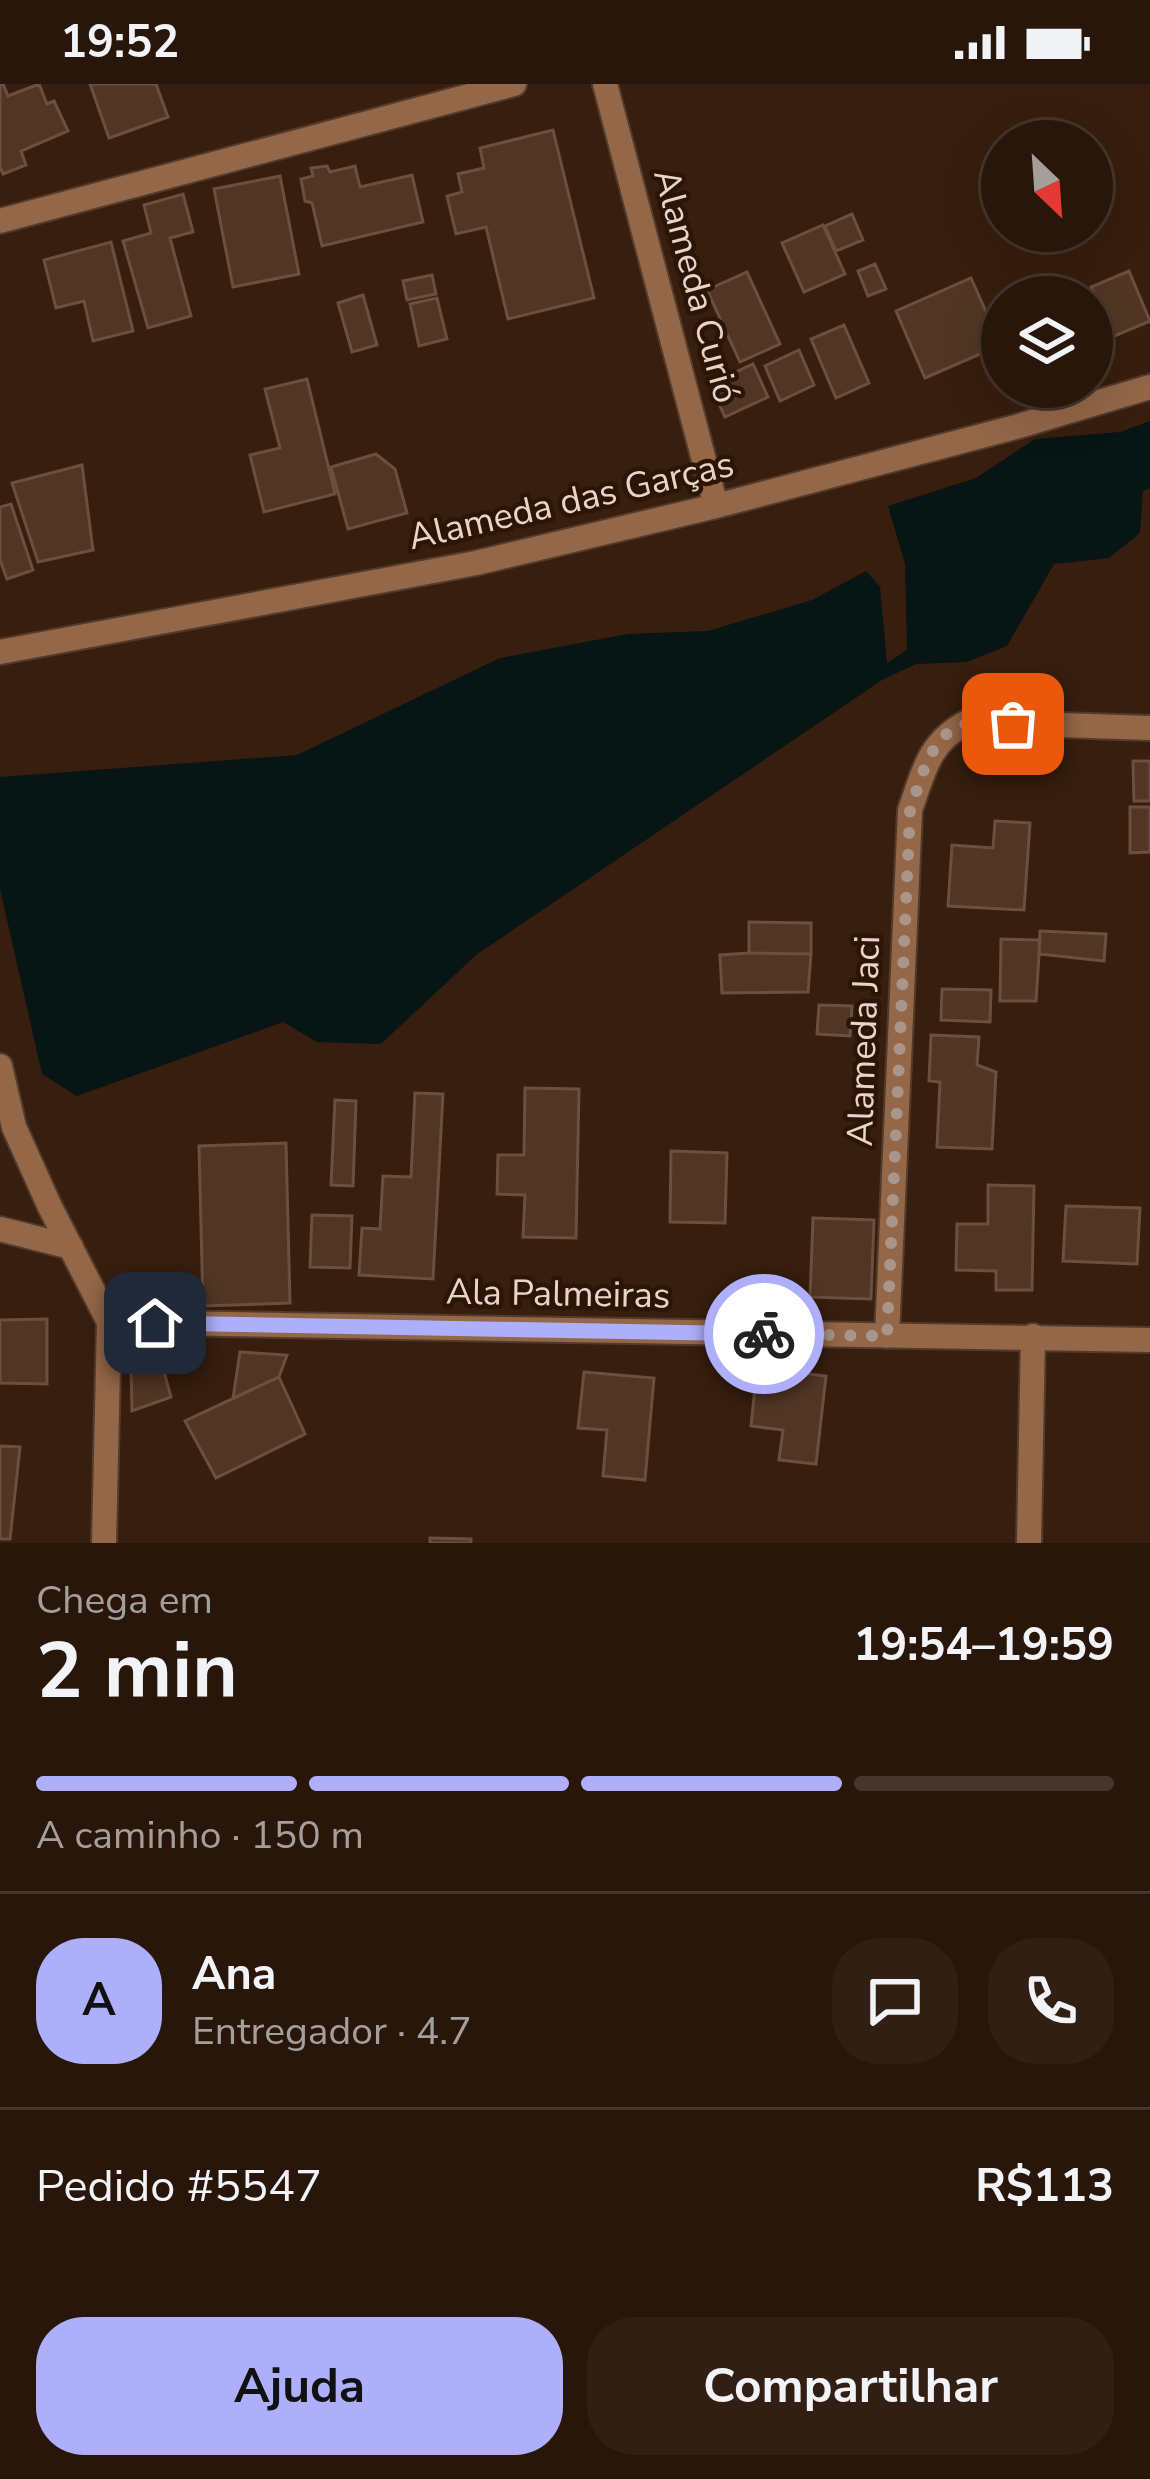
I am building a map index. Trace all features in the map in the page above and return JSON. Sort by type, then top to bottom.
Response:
[{"type":"street","points":[[0,221],[514,84]]},
{"type":"street","name":"Alameda Curió","points":[[605,84],[716,506]]},
{"type":"street","name":"Alameda das Garças","points":[[0,652],[476,563],[716,506],[1150,387]]},
{"type":"street","name":"Alameda Jaci","points":[[887,1336],[910,811],[931,752],[948,732],[968,722],[1150,728]]},
{"type":"street","points":[[0,1066],[14,1127],[109,1322],[104,1543]]},
{"type":"street","points":[[0,1229],[71,1247]]},
{"type":"street","name":"Ala Palmeiras","points":[[109,1322],[1150,1340]]},
{"type":"street","points":[[1029,1543],[1033,1336]]},
{"type":"shaded area","points":[[1150,421],[1150,488],[1143,491],[1140,533],[1109,558],[1054,564],[1007,646],[967,662],[916,664],[882,680],[476,955],[381,1044],[317,1042],[283,1022],[77,1096],[42,1074],[0,889],[0,777],[297,755],[500,658],[628,634],[708,631],[812,600],[866,571],[880,587],[887,663],[907,650],[905,564],[888,506],[976,478],[1035,439],[1120,432]]},
{"type":"building","points":[[0,84],[8,96],[39,84],[47,104],[54,101],[68,131],[21,151],[26,165],[3,174],[0,167]]},
{"type":"building","points":[[90,84],[156,84],[168,117],[109,138]]},
{"type":"building","points":[[553,130],[594,298],[508,319],[486,227],[456,234],[447,196],[462,192],[458,174],[484,168],[480,148]]},
{"type":"building","points":[[327,166],[330,172],[355,166],[360,187],[412,175],[423,222],[322,246],[301,179],[313,176],[311,168]]},
{"type":"building","points":[[280,176],[299,274],[233,287],[214,189]]},
{"type":"building","points":[[183,194],[193,232],[170,238],[191,316],[148,328],[123,241],[151,233],[144,205]]},
{"type":"building","points":[[852,214],[863,240],[836,251],[825,226]]},
{"type":"building","points":[[823,225],[845,274],[804,292],[782,243]]},
{"type":"building","points":[[111,242],[133,331],[93,341],[84,301],[56,308],[44,260]]},
{"type":"building","points":[[875,264],[886,289],[868,296],[858,271]]},
{"type":"building","points":[[1129,271],[1150,321],[1113,337],[1113,278]]},
{"type":"building","points":[[747,272],[780,344],[740,362],[707,290]]},
{"type":"building","points":[[432,275],[436,294],[407,300],[403,281]]},
{"type":"building","points":[[971,278],[981,300],[981,354],[925,378],[896,311]]},
{"type":"building","points":[[363,295],[377,345],[352,352],[338,303]]},
{"type":"building","points":[[437,298],[447,339],[419,346],[410,304]]},
{"type":"building","points":[[844,325],[869,383],[836,398],[811,339]]},
{"type":"building","points":[[799,350],[814,385],[780,401],[765,366]]},
{"type":"building","points":[[753,364],[768,397],[725,417],[710,384]]},
{"type":"building","points":[[307,379],[335,494],[264,512],[250,455],[280,448],[265,389]]},
{"type":"building","points":[[376,454],[395,469],[407,513],[348,529],[331,467]]},
{"type":"building","points":[[82,465],[93,550],[38,562],[12,483]]},
{"type":"building","points":[[11,504],[33,570],[7,579],[0,560],[0,507]]},
{"type":"building","points":[[1133,761],[1150,761],[1150,801],[1134,801]]},
{"type":"building","points":[[1130,807],[1150,807],[1150,852],[1130,853]]},
{"type":"building","points":[[995,821],[1030,823],[1024,910],[948,906],[952,845],[993,848]]},
{"type":"building","points":[[749,922],[811,923],[811,954],[749,953]]},
{"type":"building","points":[[1040,931],[1106,934],[1104,961],[1039,954]]},
{"type":"building","points":[[1001,939],[1040,940],[1036,1001],[1000,1001]]},
{"type":"building","points":[[811,954],[808,992],[722,993],[720,955]]},
{"type":"building","points":[[942,989],[991,990],[990,1022],[941,1020]]},
{"type":"building","points":[[819,1005],[852,1006],[850,1036],[817,1034]]},
{"type":"building","points":[[931,1035],[979,1037],[977,1065],[996,1072],[992,1149],[937,1147],[940,1082],[929,1081]]},
{"type":"building","points":[[525,1088],[579,1089],[576,1238],[523,1237],[525,1195],[497,1194],[498,1155],[524,1155]]},
{"type":"building","points":[[415,1093],[443,1094],[433,1279],[359,1275],[362,1228],[380,1229],[383,1176],[411,1177]]},
{"type":"building","points":[[335,1100],[356,1101],[353,1186],[331,1185]]},
{"type":"building","points":[[286,1143],[290,1303],[203,1306],[199,1146]]},
{"type":"building","points":[[671,1151],[727,1153],[725,1223],[670,1222]]},
{"type":"building","points":[[988,1185],[1034,1186],[1032,1290],[996,1290],[996,1271],[956,1270],[957,1224],[988,1224]]},
{"type":"building","points":[[1066,1206],[1140,1208],[1137,1264],[1063,1261]]},
{"type":"building","points":[[312,1215],[352,1216],[350,1268],[310,1267]]},
{"type":"building","points":[[813,1218],[874,1220],[871,1299],[810,1297]]},
{"type":"building","points":[[47,1319],[47,1384],[0,1383],[0,1320]]},
{"type":"building","points":[[240,1352],[287,1355],[279,1377],[233,1398]]},
{"type":"building","points":[[160,1357],[171,1397],[132,1411],[131,1365]]},
{"type":"building","points":[[757,1368],[826,1376],[816,1464],[779,1460],[783,1430],[751,1426]]},
{"type":"building","points":[[584,1372],[654,1378],[645,1480],[603,1476],[607,1430],[578,1428]]},
{"type":"building","points":[[279,1377],[305,1434],[216,1478],[185,1421]]},
{"type":"building","points":[[0,1446],[20,1447],[10,1539],[0,1539]]},
{"type":"building","points":[[430,1538],[471,1539],[471,1543],[430,1543]]},
{"type":"way so far","points":[[764,1334],[887,1336],[910,811],[931,752],[948,732],[968,722],[1013,724]]},
{"type":"route","points":[[155,1323],[764,1334]]}]
